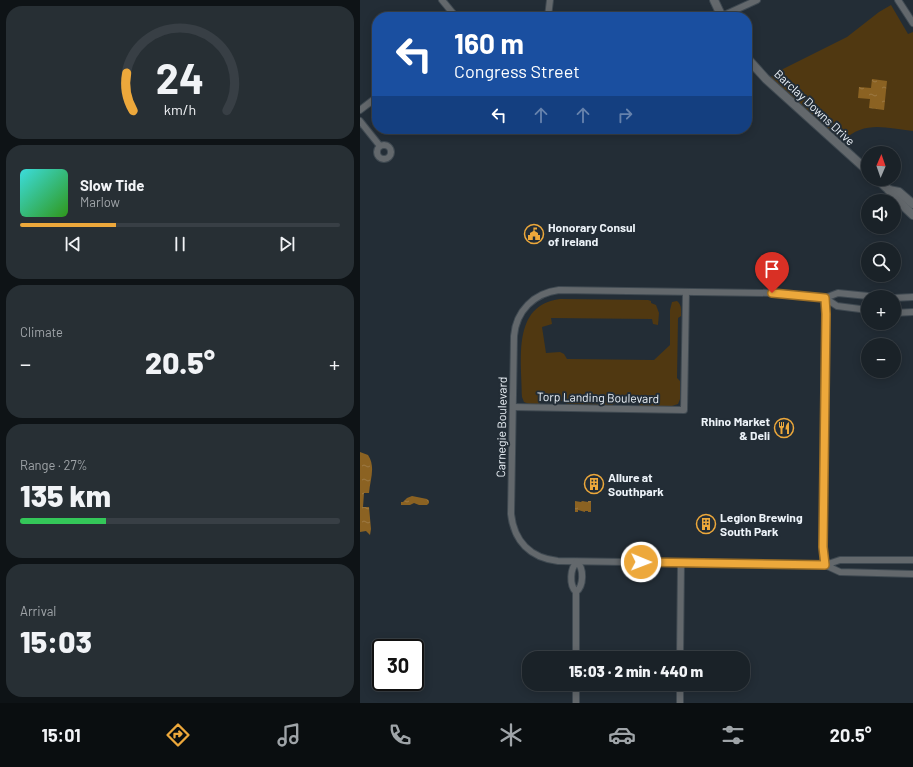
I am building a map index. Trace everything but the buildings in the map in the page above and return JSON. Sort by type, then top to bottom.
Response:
[{"type":"street","points":[[442,0],[452,12]]},
{"type":"street","points":[[549,12],[550,0]]},
{"type":"street","points":[[714,0],[719,12]]},
{"type":"street","points":[[732,12],[757,0]]},
{"type":"street","points":[[898,0],[913,23]]},
{"type":"street","name":"Barclay Downs Drive","points":[[752,64],[766,79],[861,166]]},
{"type":"street","points":[[360,110],[372,101]]},
{"type":"street","points":[[360,121],[380,146]]},
{"type":"street","points":[[885,186],[890,190],[894,197],[913,215]]},
{"type":"street","points":[[890,190],[899,192],[913,204]]},
{"type":"street","name":"Carnegie Boulevard","points":[[861,295],[838,293],[825,298],[772,293],[559,290],[550,292],[530,302],[523,310],[515,328],[511,514],[514,530],[525,546],[538,556],[555,561],[825,565],[840,560],[913,560]]},
{"type":"street","name":"Torp Landing Boulevard","points":[[513,407],[684,410],[686,292]]},
{"type":"street","points":[[901,298],[913,297]]},
{"type":"street","points":[[825,298],[823,547],[825,565]]},
{"type":"street","name":"Carnegie Boulevard","points":[[825,298],[837,306],[861,309]]},
{"type":"street","points":[[901,312],[913,312]]},
{"type":"street","points":[[576,592],[580,589],[582,583],[582,568],[577,562],[573,566],[572,575],[572,587],[576,592],[576,651]]},
{"type":"street","points":[[680,651],[681,563]]},
{"type":"street","name":"Carnegie Boulevard","points":[[825,565],[840,572],[913,574]]},
{"type":"street","points":[[576,691],[576,703]]},
{"type":"street","points":[[680,691],[680,703]]},
{"type":"shaded area","points":[[891,5],[908,34],[913,32],[913,131],[885,127],[867,128],[851,134],[843,141],[770,78],[775,73],[847,37],[879,12]]},
{"type":"shaded area","points":[[560,299],[648,300],[656,305],[659,313],[658,325],[653,324],[652,319],[551,318],[552,324],[542,327],[546,353],[560,352],[564,354],[567,359],[654,360],[670,345],[670,310],[672,302],[677,301],[681,312],[681,316],[678,318],[677,378],[680,381],[680,399],[678,404],[672,406],[640,406],[638,403],[615,403],[612,405],[567,404],[564,401],[542,401],[539,404],[529,404],[524,402],[522,397],[521,352],[526,323],[533,312],[544,303]]},
{"type":"water","points":[[872,79],[887,81],[884,110],[869,108],[870,99],[858,98],[859,87],[871,88]]},
{"type":"water","points":[[360,452],[368,455],[372,464],[369,493],[364,493],[363,507],[369,507],[371,529],[370,535],[366,531],[360,532]]},
{"type":"water","points":[[412,496],[427,499],[429,503],[427,505],[419,505],[414,503],[410,505],[401,505],[401,502]]},
{"type":"water","points":[[575,501],[591,501],[591,512],[578,510],[578,512],[575,512]]},
{"type":"place","name":"Honorary Consul of Ireland","points":[[534,234]]},
{"type":"place","name":"Rhino Market & Deli","points":[[784,428]]},
{"type":"place","name":"Allure at Southpark","points":[[594,484]]},
{"type":"place","name":"Legion Brewing South Park","points":[[706,524]]},
{"type":"route","points":[[641,562],[825,565],[823,547],[825,298],[772,293]]}]
